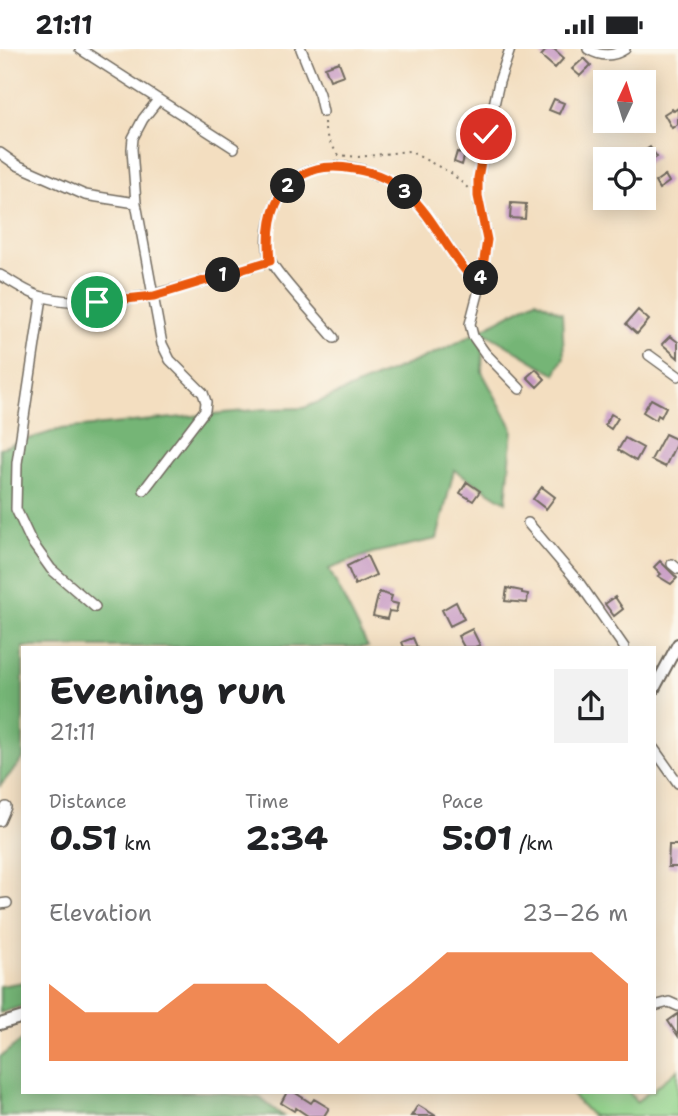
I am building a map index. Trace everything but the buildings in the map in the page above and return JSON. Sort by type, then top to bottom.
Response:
[{"type":"main road","points":[[656,684],[678,644]]},
{"type":"main road","points":[[0,1024],[21,1018]]},
{"type":"street","points":[[80,49],[234,148]]},
{"type":"street","points":[[301,49],[319,94],[323,112]]},
{"type":"street","points":[[510,49],[486,134],[478,178],[478,196],[487,240],[480,286],[470,324],[473,336],[485,353],[520,389]]},
{"type":"street","points":[[588,49],[611,56],[625,49]]},
{"type":"street","points":[[145,490],[205,410],[206,403],[203,393],[170,360],[162,344],[136,203],[133,138],[158,100]]},
{"type":"street","points":[[0,153],[17,165],[85,195],[136,203]]},
{"type":"street","points":[[334,338],[270,261],[270,224],[281,193],[298,178],[316,168],[344,167],[377,174],[401,188],[425,213],[467,275],[480,286]]},
{"type":"street","points":[[0,275],[42,297],[97,302],[154,296],[270,261]]},
{"type":"street","points":[[42,297],[17,463],[16,509],[31,541],[51,569],[95,607]]},
{"type":"street","points":[[649,355],[678,376]]},
{"type":"street","points":[[528,523],[580,584],[623,646]]},
{"type":"street","points":[[656,752],[678,783]]},
{"type":"street","points":[[0,821],[6,807]]},
{"type":"street","points":[[656,1005],[669,1002],[678,1006]]},
{"type":"path","points":[[323,112],[325,133],[339,155],[358,157],[409,151],[451,173],[478,196]]},
{"type":"green space","points":[[536,300],[562,313],[564,357],[555,374],[487,334],[483,339],[482,372],[513,429],[506,502],[454,470],[437,539],[372,553],[329,569],[368,646],[21,646],[21,761],[0,786],[0,448],[61,429],[265,409],[304,408],[449,347]]},
{"type":"green space","points":[[21,982],[21,1007],[0,1013],[0,986]]},
{"type":"green space","points":[[21,1041],[21,1094],[225,1094],[260,1098],[283,1116],[0,1116],[0,1057]]},
{"type":"green space","points":[[678,1069],[678,1116],[592,1116],[571,1094],[630,1094],[636,1102],[646,1094],[656,1094],[656,1087]]},
{"type":"route","points":[[97,302],[154,296],[270,261],[270,224],[281,193],[304,174],[316,168],[330,167],[377,174],[401,188],[443,235],[467,275],[480,286],[487,240],[478,196],[478,178],[486,134]]}]
